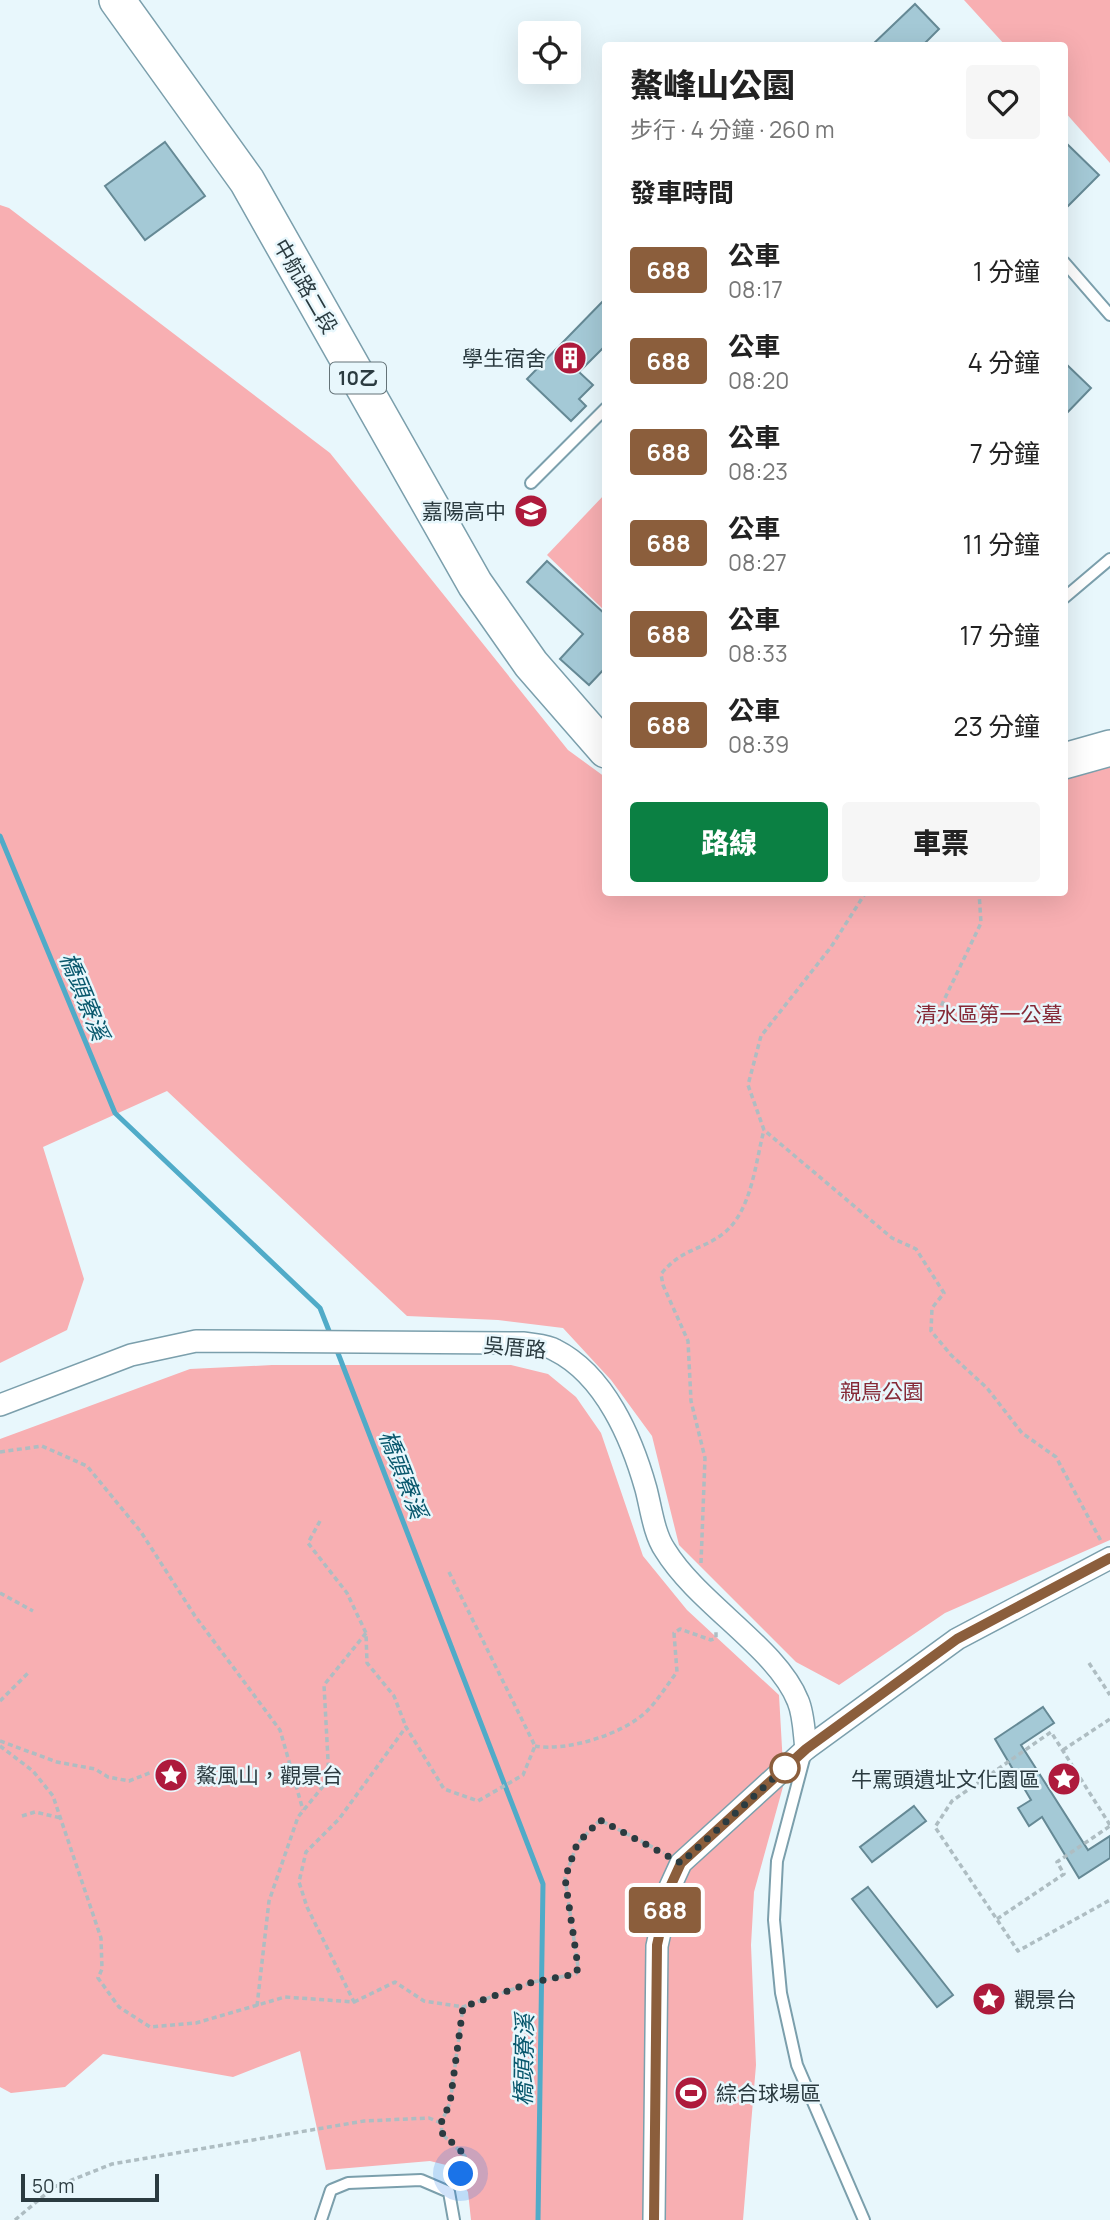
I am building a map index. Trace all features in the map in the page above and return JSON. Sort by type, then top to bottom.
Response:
[{"type":"main road","name":"中航路二段","points":[[117,0],[247,181],[475,584],[531,664],[602,745]]},
{"type":"main road","points":[[1068,760],[1110,748]]},
{"type":"street","name":"吳厝路","points":[[0,1405],[131,1354],[196,1340],[524,1343],[554,1349],[579,1367],[601,1392],[635,1450],[663,1548],[696,1592],[771,1661],[788,1683],[799,1702],[806,1749]]},
{"type":"street","points":[[654,2220],[657,1945],[670,1887],[681,1863],[806,1749],[957,1639],[1107,1552]]},
{"type":"lane","points":[[1068,267],[1110,315]]},
{"type":"lane","points":[[531,484],[602,412]]},
{"type":"lane","points":[[1068,595],[1110,559]]},
{"type":"lane","points":[[806,1749],[777,1861],[774,1920],[781,1993],[797,2066],[864,2220]]},
{"type":"lane","points":[[321,2220],[331,2190],[348,2183],[421,2180],[449,2192],[454,2220]]},
{"type":"path","points":[[863,896],[831,947],[761,1036],[748,1085],[764,1130],[892,1238],[916,1249],[944,1293],[932,1308],[931,1331],[951,1355],[987,1388],[1021,1433],[1056,1457],[1107,1552]]},
{"type":"path","points":[[934,1021],[982,923],[979,896]]},
{"type":"path","points":[[696,1592],[701,1566],[705,1458],[691,1401],[688,1341],[663,1285],[662,1274],[674,1259],[723,1234],[743,1213],[764,1130]]},
{"type":"path","points":[[0,1452],[42,1446],[87,1466],[141,1532],[195,1616],[280,1730],[303,1810]]},
{"type":"path","points":[[320,1521],[308,1543],[347,1593],[366,1633],[367,1663],[394,1696],[406,1727],[444,1789],[478,1801],[523,1776],[535,1746],[449,1573]]},
{"type":"path","points":[[0,1593],[33,1611]]},
{"type":"path","points":[[535,1746],[554,1750],[602,1737],[645,1713],[677,1672],[674,1633],[680,1629],[711,1640],[716,1638],[716,1628]]},
{"type":"path","points":[[257,2006],[269,1901],[298,1817],[329,1779],[324,1685],[366,1633]]},
{"type":"path","points":[[1089,1662],[1110,1695]]},
{"type":"path","points":[[0,1701],[30,1671]]},
{"type":"path","points":[[1063,1750],[1110,1719]]},
{"type":"path","points":[[354,2002],[307,1907],[299,1882],[306,1852],[339,1819],[406,1727]]},
{"type":"path","points":[[997,1919],[1064,1874],[1057,1862],[1110,1826],[1051,1732],[952,1801],[935,1827],[1018,1951],[1110,1900]]},
{"type":"path","points":[[0,1743],[57,1762],[95,1769],[108,1777],[129,1781],[152,1772]]},
{"type":"path","points":[[0,1743],[33,1771],[53,1796],[101,1938],[102,1969],[98,1978],[119,2007],[150,2028],[196,2023],[285,1997],[354,2002],[395,1982],[424,2001],[463,2007],[533,1982],[576,1974],[578,1967],[565,1878],[577,1844],[600,1820],[681,1863]]},
{"type":"path","points":[[22,1816],[35,1812],[61,1818]]},
{"type":"path","points":[[449,2192],[461,2174],[465,2155],[442,2133],[441,2123],[450,2103],[463,2007]]},
{"type":"path","points":[[15,2220],[54,2187],[112,2164],[364,2121],[429,2118],[441,2123]]},
{"type":"green space","points":[[964,0],[1110,0],[1110,163],[1068,116],[1068,42],[1002,42]]},
{"type":"green space","points":[[0,205],[9,208],[330,453],[568,750],[602,775],[602,896],[1068,896],[1068,772],[1110,763],[1110,1540],[945,1613],[839,1685],[796,1662],[679,1545],[652,1436],[611,1380],[563,1328],[498,1320],[407,1316],[167,1091],[43,1147],[84,1279],[67,1330],[0,1363]]},
{"type":"green space","points":[[602,497],[602,608],[547,555]]},
{"type":"green space","points":[[272,1365],[511,1365],[548,1374],[576,1397],[601,1433],[643,1556],[687,1610],[779,1695],[784,1783],[754,1892],[751,1945],[756,2065],[743,2220],[471,2220],[468,2192],[450,2166],[430,2161],[326,2170],[300,2051],[233,2077],[103,2054],[65,2087],[11,2093],[0,2087],[0,1439],[190,1369]]},
{"type":"building","points":[[915,4],[939,29],[926,42],[875,42]]},
{"type":"building","points":[[165,142],[205,196],[145,240],[105,186]]},
{"type":"building","points":[[1068,145],[1099,175],[1068,206]]},
{"type":"building","name":"學生宿舍","points":[[602,302],[602,349],[579,372],[593,385],[579,399],[586,406],[571,421],[527,379]]},
{"type":"building","points":[[1068,366],[1091,388],[1068,412]]},
{"type":"building","points":[[547,561],[602,611],[602,671],[589,685],[560,659],[583,634],[527,582]]},
{"type":"building","points":[[1043,1707],[1054,1723],[1021,1745],[1088,1850],[1110,1836],[1110,1858],[1079,1878],[1042,1817],[1029,1826],[1018,1808],[1031,1800],[995,1739]]},
{"type":"building","points":[[914,1806],[926,1821],[872,1862],[860,1847]]},
{"type":"building","points":[[868,1887],[953,1995],[937,2007],[852,1899]]},
{"type":"waterway","name":"橋頭寮溪","points":[[0,836],[115,1113],[320,1308],[331,1336]]},
{"type":"waterway","name":"橋頭寮溪","points":[[336,1348],[543,1884],[538,2220]]},
{"type":"bus line","name":"688","points":[[654,2220],[657,1945],[670,1887],[681,1863],[806,1749],[957,1639],[1110,1558]]},
{"type":"place","name":"學生宿舍","points":[[570,358]]},
{"type":"place","name":"嘉陽高中","points":[[531,511]]},
{"type":"place","name":"鰲風山，觀景台","points":[[171,1775]]},
{"type":"place","name":"牛罵頭遺址文化園區","points":[[1064,1779]]},
{"type":"place","name":"觀景台","points":[[989,1999]]},
{"type":"place","name":"綜合球場區","points":[[691,2093]]},
{"type":"route","points":[[461,2174],[465,2155],[442,2133],[441,2123],[450,2103],[463,2007],[480,1998],[509,1992],[533,1982],[576,1974],[578,1967],[565,1878],[577,1844],[600,1820],[651,1844],[681,1863],[789,1764],[785,1768]]},
{"type":"park label","name":"清水區第一公墓","points":[[989,1014]]},
{"type":"park label","name":"親鳥公園","points":[[882,1391]]}]
